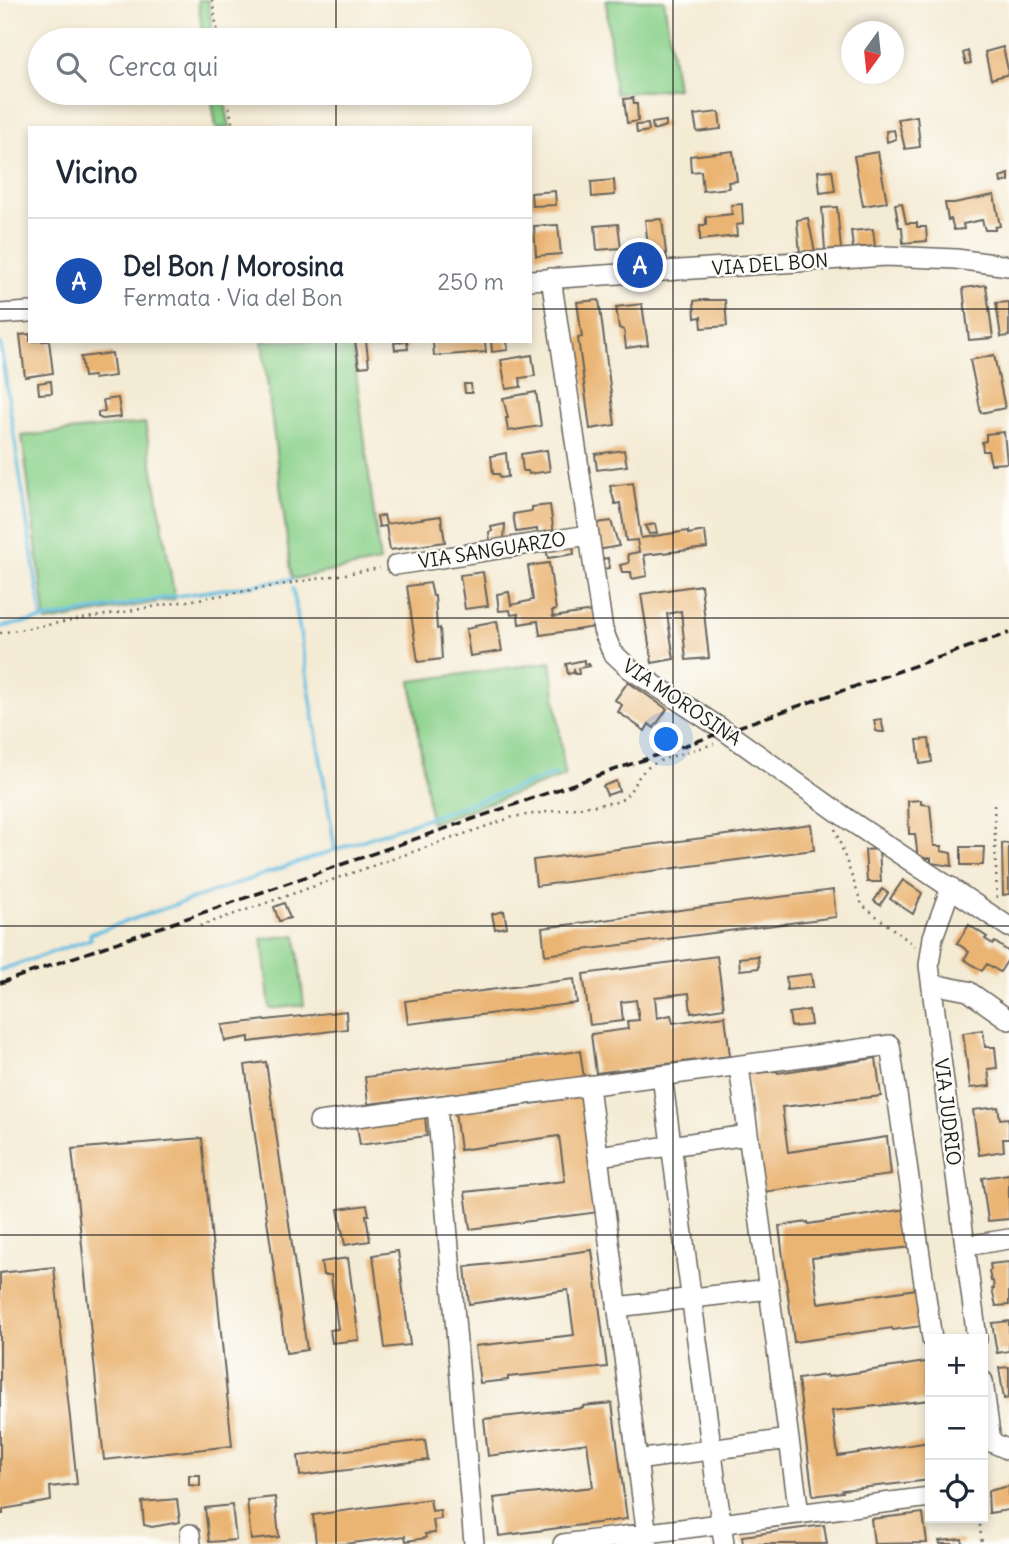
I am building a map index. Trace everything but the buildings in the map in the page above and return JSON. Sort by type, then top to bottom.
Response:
[{"type":"street","name":"VIA DEL BON","points":[[532,280],[886,256],[956,259],[1009,266]]},
{"type":"street","name":"VIA MOROSINA","points":[[551,278],[603,630],[612,652],[630,669],[1003,922]]},
{"type":"street","points":[[0,314],[28,312]]},
{"type":"street","name":"VIA SANGUARZO","points":[[396,565],[588,535]]},
{"type":"street","name":"VIA JUDRIO","points":[[951,887],[929,956],[976,1334]]},
{"type":"street","points":[[932,984],[968,991],[1009,1020]]},
{"type":"street","points":[[319,1122],[890,1045],[931,1334]]},
{"type":"street","points":[[739,1066],[799,1514]]},
{"type":"street","points":[[662,1076],[724,1544]]},
{"type":"street","points":[[589,1086],[647,1539]]},
{"type":"street","points":[[437,1106],[474,1544]]},
{"type":"street","points":[[598,1156],[748,1135]]},
{"type":"street","points":[[965,1246],[1009,1239]]},
{"type":"street","points":[[617,1307],[769,1289]]},
{"type":"street","points":[[985,1397],[991,1442],[1009,1450]]},
{"type":"street","points":[[637,1460],[789,1439]]},
{"type":"street","points":[[563,1544],[647,1539],[722,1524],[925,1498]]},
{"type":"path","points":[[212,0],[217,28]]},
{"type":"path","points":[[229,105],[233,126]]},
{"type":"path","points":[[0,633],[396,565]]},
{"type":"path","points":[[200,926],[513,817],[617,802],[627,796],[641,774],[650,766],[733,737]]},
{"type":"path","points":[[994,805],[1003,922]]},
{"type":"path","points":[[835,829],[862,905],[929,956]]},
{"type":"path","points":[[980,1523],[982,1544]]},
{"type":"green space","points":[[198,0],[208,0],[212,28],[202,28]]},
{"type":"green space","points":[[606,0],[664,0],[677,88],[615,94]]},
{"type":"green space","points":[[213,105],[225,105],[230,126],[216,126]]},
{"type":"green space","points":[[262,343],[352,343],[380,562],[292,579]]},
{"type":"green space","points":[[145,423],[175,599],[46,622],[22,436]]},
{"type":"green space","points":[[551,662],[565,776],[431,823],[411,681]]},
{"type":"green space","points":[[296,935],[304,1005],[270,1009],[262,939]]},
{"type":"waterway","points":[[0,343],[42,620]]},
{"type":"waterway","points":[[0,627],[292,579]]},
{"type":"waterway","points":[[293,589],[335,849]]},
{"type":"waterway","points":[[0,970],[91,939],[90,934],[556,774]]},
{"type":"railway","points":[[0,983],[1009,633]]},
{"type":"place","name":"Del Bon / Morosina","points":[[640,265]]}]
